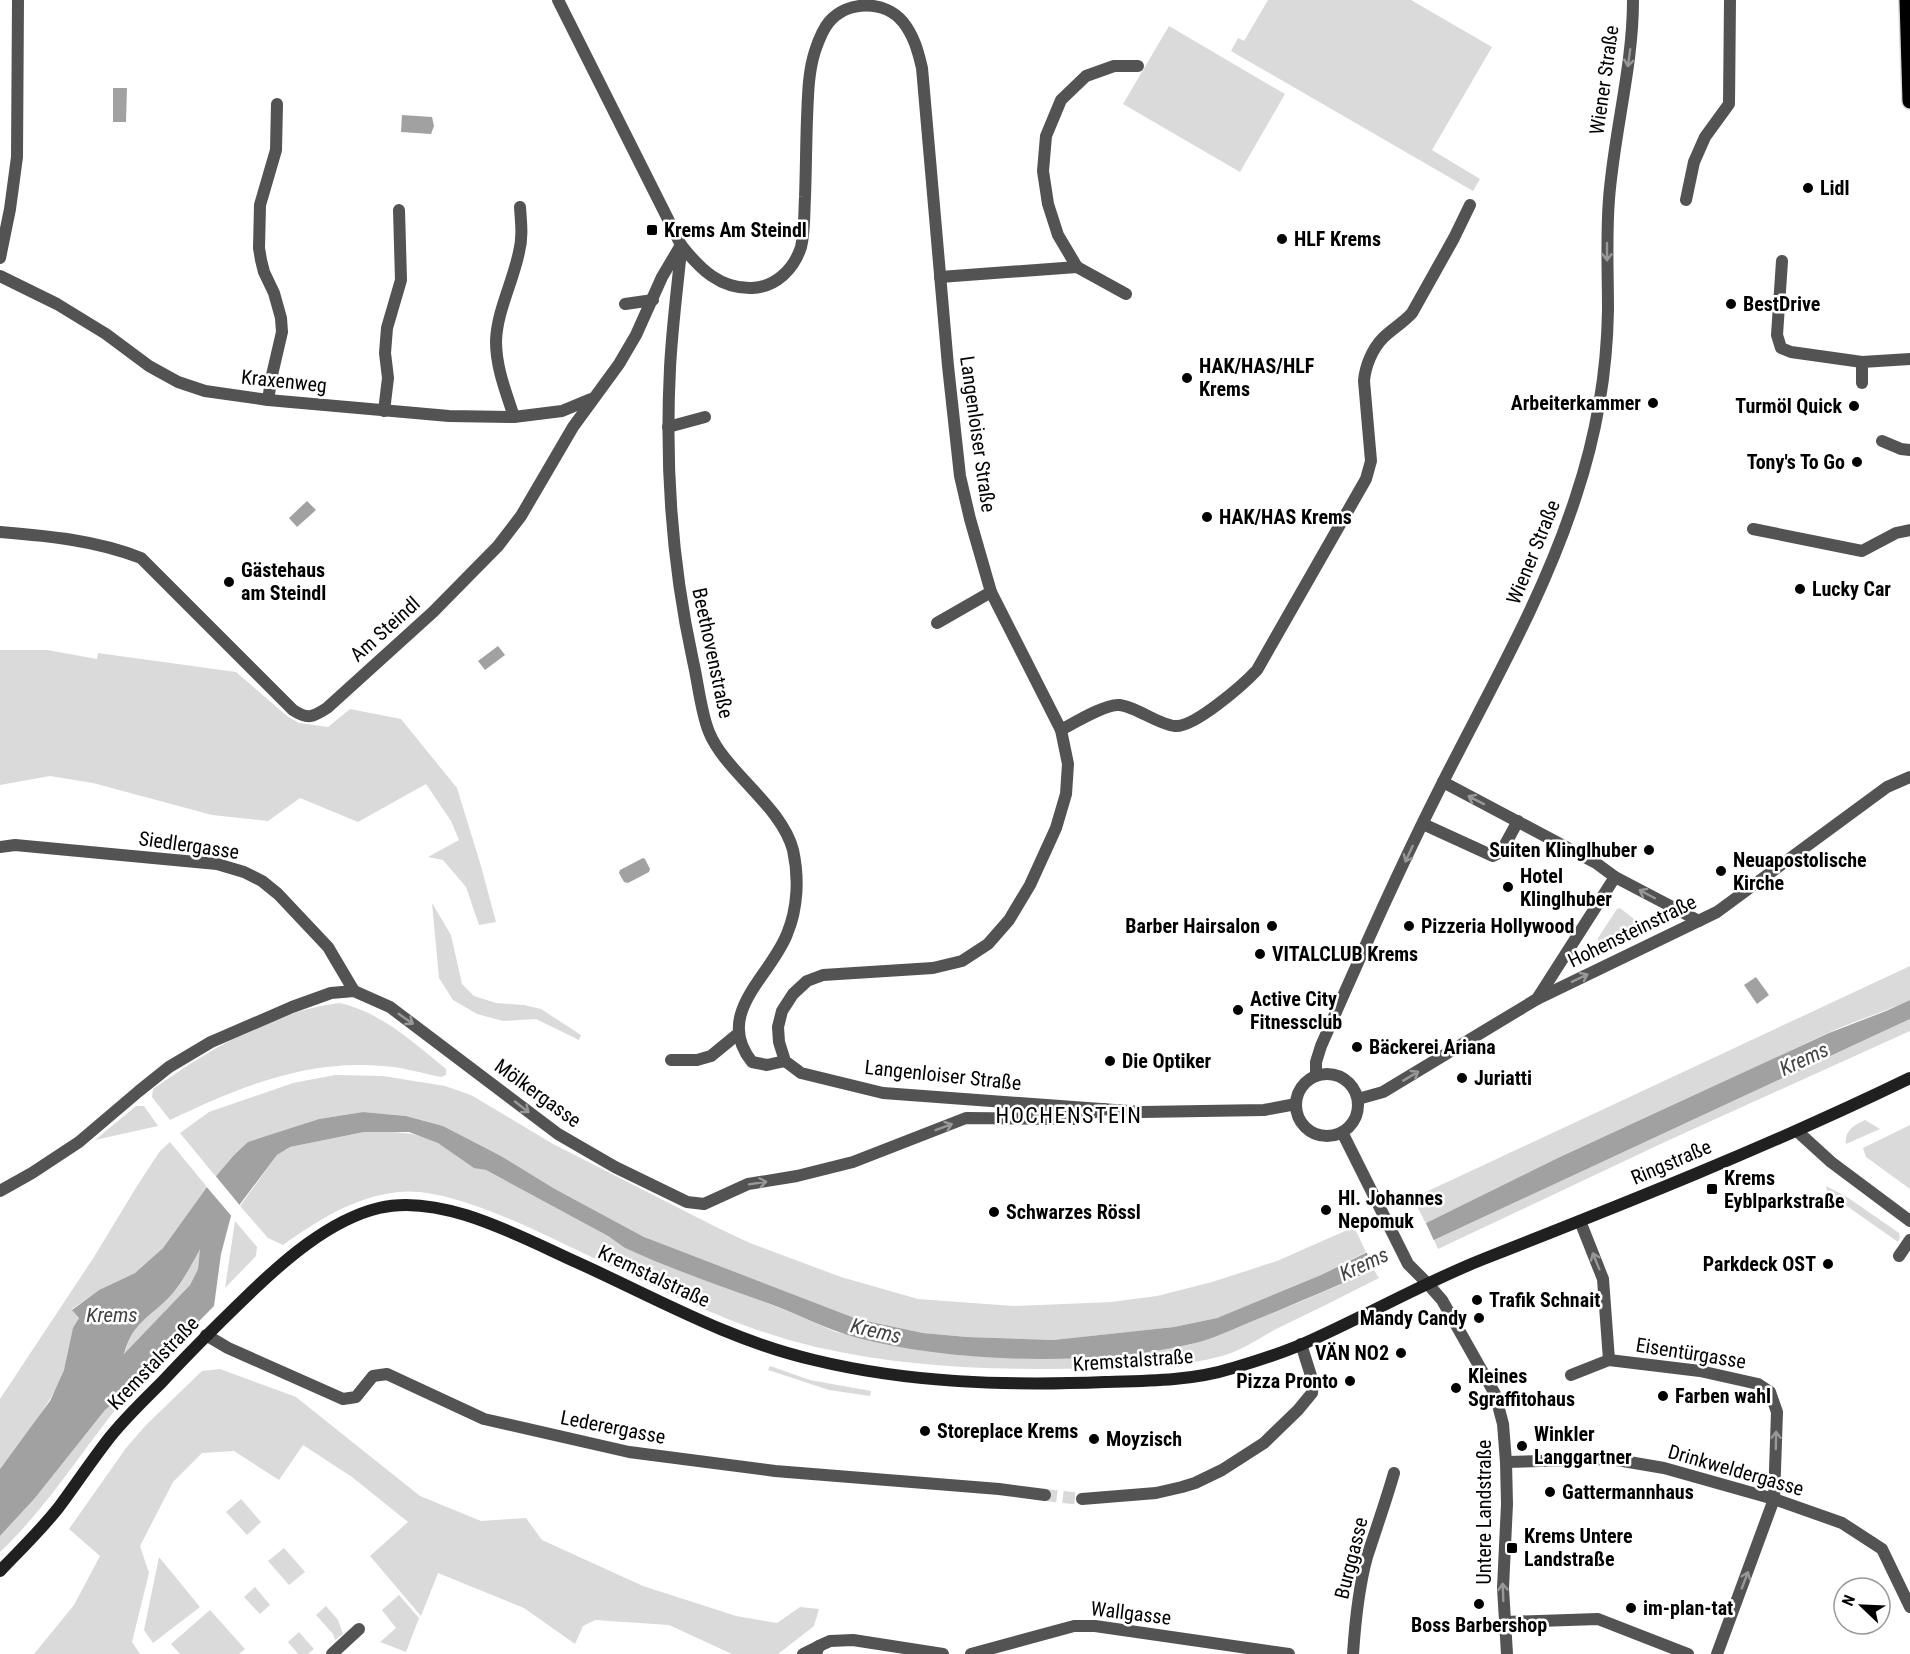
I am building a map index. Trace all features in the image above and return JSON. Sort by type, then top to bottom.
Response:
[{"type":"main road","points":[[1906,0],[1910,101]]},
{"type":"main road","name":"Ringstraße","points":[[1427,1284],[1449,1272],[1580,1221],[1797,1131],[1910,1078]]},
{"type":"main road","name":"Kremstalstraße","points":[[0,1570],[55,1512],[111,1436],[206,1335],[279,1264],[347,1220],[377,1208],[402,1204],[426,1206],[458,1213],[510,1231],[701,1320],[769,1347],[811,1360],[878,1373],[943,1381],[1052,1384],[1158,1381],[1228,1370],[1301,1344],[1427,1284]]},
{"type":"street","points":[[0,258],[17,157],[18,0]]},
{"type":"street","name":"Langenloiser Straße","points":[[558,0],[681,245],[698,266],[717,280],[740,288],[765,287],[786,274],[801,247],[809,75],[815,50],[828,22],[846,8],[868,1],[888,8],[902,20],[915,41],[920,59],[960,476],[991,592],[1060,730],[1068,764],[1066,794],[1056,828],[1030,885],[1009,920],[988,944],[962,961],[933,968],[824,975],[807,981],[793,994],[782,1011],[778,1027],[779,1042],[786,1061],[801,1073],[883,1093],[1142,1112],[1264,1110],[1296,1104]]},
{"type":"street","name":"Wiener Straße","points":[[1316,1076],[1316,1062],[1321,1046],[1423,824],[1521,631],[1562,539],[1592,443],[1602,387],[1608,311],[1608,201],[1630,46],[1633,0]]},
{"type":"street","points":[[1686,200],[1694,162],[1705,137],[1729,104],[1730,0]]},
{"type":"street","points":[[1126,294],[1077,267],[1058,235],[1048,204],[1043,171],[1046,136],[1061,100],[1086,76],[1114,66],[1138,66]]},
{"type":"street","points":[[268,400],[282,332],[281,318],[261,260],[260,205],[276,150],[277,104]]},
{"type":"street","points":[[1060,730],[1096,711],[1119,705],[1175,726],[1190,723],[1244,684],[1257,670],[1366,480],[1371,461],[1365,369],[1382,339],[1412,313],[1470,205]]},
{"type":"street","points":[[514,417],[498,366],[496,341],[522,236],[520,207]]},
{"type":"street","points":[[384,411],[388,378],[385,353],[387,328],[401,280],[399,210]]},
{"type":"street","name":"Am Steindl","points":[[0,532],[69,538],[116,548],[141,558],[294,710],[302,716],[314,716],[327,708],[433,612],[498,546],[521,516],[592,398],[618,364],[636,335],[662,277],[681,245]]},
{"type":"street","name":"Beethovenstraße","points":[[681,245],[670,367],[668,427],[673,538],[682,610],[709,731],[719,750],[753,787],[781,825],[792,848],[796,879],[796,908],[787,935],[775,959],[753,986],[742,1010],[739,1033]]},
{"type":"street","points":[[1782,261],[1777,335],[1781,348],[1791,352],[1862,362],[1910,359]]},
{"type":"street","points":[[940,277],[1077,267]]},
{"type":"street","name":"Kraxenweg","points":[[0,276],[57,304],[106,334],[149,366],[178,382],[205,391],[268,400],[449,416],[514,417],[562,411],[592,398]]},
{"type":"street","points":[[625,304],[653,300]]},
{"type":"street","points":[[1862,362],[1862,382]]},
{"type":"street","points":[[668,427],[705,417]]},
{"type":"street","points":[[1882,441],[1901,449],[1910,450]]},
{"type":"street","points":[[1753,529],[1863,551],[1896,533],[1910,530]]},
{"type":"street","points":[[937,623],[991,592]]},
{"type":"street","name":"Hohensteinstraße","points":[[1358,1099],[1383,1092],[1537,999],[1717,912],[1887,787],[1910,777]]},
{"type":"street","points":[[1443,782],[1596,863],[1615,877],[1699,921]]},
{"type":"street","points":[[1423,824],[1493,856],[1501,852],[1518,821]]},
{"type":"street","name":"Siedlergasse","points":[[0,847],[15,845],[205,863],[244,872],[262,881],[278,894],[328,947],[354,991]]},
{"type":"street","points":[[1537,999],[1615,877]]},
{"type":"street","points":[[0,1191],[79,1142],[169,1067],[211,1042],[331,993],[354,991]]},
{"type":"street","name":"Mölkergasse","points":[[354,991],[390,1007],[558,1134],[615,1167],[687,1202],[704,1204],[748,1184],[797,1176],[853,1162],[966,1118],[1074,1119],[1105,1109]]},
{"type":"street","points":[[672,1060],[697,1060],[711,1056],[739,1033],[742,1050],[752,1062],[767,1065],[786,1061]]},
{"type":"street","points":[[1326,1074],[1338,1075],[1347,1081],[1354,1089],[1358,1099],[1358,1110],[1354,1120],[1342,1132],[1325,1136],[1314,1133],[1306,1127],[1298,1115],[1296,1104],[1300,1090],[1307,1081],[1326,1074]]},
{"type":"street","points":[[1797,1131],[1831,1162],[1910,1221]]},
{"type":"street","points":[[1342,1132],[1408,1264],[1427,1284]]},
{"type":"street","points":[[1580,1221],[1604,1279],[1609,1360]]},
{"type":"street","points":[[1899,1256],[1910,1240]]},
{"type":"street","name":"Untere Landstraße","points":[[1427,1284],[1442,1300],[1495,1394],[1503,1424],[1507,1504],[1503,1588],[1508,1653]]},
{"type":"street","name":"Lederergasse","points":[[206,1335],[228,1348],[343,1399],[356,1397],[373,1376],[387,1374],[484,1419],[629,1452],[775,1471],[999,1489],[1046,1495]]},
{"type":"street","points":[[1082,1499],[1156,1494],[1195,1483],[1222,1470],[1264,1443],[1312,1393],[1313,1382],[1301,1344]]},
{"type":"street","name":"Eisentürgasse","points":[[1571,1375],[1609,1360],[1700,1371],[1758,1384],[1770,1392],[1777,1412],[1774,1499]]},
{"type":"street","name":"Drinkweldergasse","points":[[1506,1461],[1611,1459],[1664,1468],[1774,1499],[1842,1523],[1882,1549],[1910,1607]]},
{"type":"street","name":"Burggasse","points":[[1353,1654],[1367,1559],[1394,1473]]},
{"type":"street","points":[[1717,1654],[1774,1499]]},
{"type":"street","points":[[1505,1622],[1598,1618],[1689,1654]]},
{"type":"street","name":"Wallgasse","points":[[971,1654],[1074,1626],[1095,1626],[1289,1654]]},
{"type":"street","points":[[332,1654],[359,1629]]},
{"type":"street","points":[[803,1654],[817,1650],[830,1641],[852,1640],[943,1654]]},
{"type":"shaded area","points":[[1268,0],[1411,0],[1492,47],[1432,150],[1480,179],[1473,191],[1231,51],[1238,38],[1244,41]]},
{"type":"shaded area","points":[[1169,26],[1285,94],[1240,172],[1123,104]]},
{"type":"shaded area","points":[[0,650],[47,650],[97,659],[98,653],[236,672],[287,716],[299,723],[328,727],[350,709],[401,719],[457,788],[496,922],[479,925],[466,887],[443,860],[428,857],[459,840],[451,821],[426,784],[358,822],[300,798],[268,821],[212,815],[93,783],[50,776],[0,785]]},
{"type":"shaded area","points":[[432,903],[451,935],[462,984],[474,996],[496,1003],[541,1009],[581,1035],[579,1040],[536,1019],[503,1021],[477,1014],[453,1000],[439,978]]},
{"type":"shaded area","points":[[1620,908],[1634,919],[1635,927],[1601,946],[1597,945],[1598,938],[1617,909]]},
{"type":"shaded area","points":[[1910,966],[1910,1000],[1826,1034],[1575,1151],[1426,1224],[1413,1198]]},
{"type":"shaded area","points":[[340,1003],[383,1021],[446,1069],[446,1075],[441,1077],[382,1066],[326,1067],[273,1078],[246,1087],[170,1120],[152,1097],[153,1089],[196,1060],[242,1034],[290,1014]]},
{"type":"shaded area","points":[[1910,1019],[1910,1031],[1667,1141],[1438,1249],[1434,1240]]},
{"type":"shaded area","points":[[335,1075],[383,1076],[445,1086],[471,1095],[553,1144],[750,1243],[841,1277],[918,1299],[1014,1306],[1111,1302],[1157,1296],[1212,1282],[1277,1261],[1354,1227],[1366,1252],[1321,1275],[1217,1318],[1174,1327],[1053,1340],[923,1333],[857,1319],[644,1237],[443,1126],[406,1116],[363,1112],[319,1119],[248,1143],[234,1155],[216,1177],[180,1133],[209,1112],[293,1083]]},
{"type":"shaded area","points":[[136,1106],[144,1106],[158,1126],[95,1140]]},
{"type":"shaded area","points":[[1865,1120],[1880,1129],[1846,1144],[1848,1132]]},
{"type":"shaded area","points":[[1910,1125],[1910,1189],[1866,1157],[1863,1148]]},
{"type":"shaded area","points":[[364,1132],[402,1133],[429,1139],[473,1165],[608,1236],[625,1248],[836,1332],[894,1346],[967,1356],[1057,1358],[1121,1355],[1189,1345],[1300,1302],[1374,1270],[1379,1278],[1235,1351],[1206,1360],[1143,1367],[1025,1369],[885,1360],[785,1339],[725,1318],[515,1221],[465,1202],[441,1196],[418,1192],[398,1192],[366,1199],[337,1211],[283,1245],[268,1238],[240,1206],[277,1155],[290,1147]]},
{"type":"shaded area","points":[[170,1142],[207,1187],[163,1248],[135,1273],[99,1290],[72,1309],[79,1318],[66,1365],[57,1385],[35,1422],[0,1469],[0,1399],[94,1257],[160,1151]]},
{"type":"shaded area","points":[[1826,1186],[1847,1197],[1899,1233],[1898,1242],[1827,1192]]},
{"type":"shaded area","points":[[235,1221],[257,1247],[256,1256],[225,1288]]},
{"type":"shaded area","points":[[201,1246],[198,1269],[190,1285],[124,1355],[138,1326],[177,1289]]},
{"type":"shaded area","points":[[770,1366],[810,1380],[871,1391],[870,1396],[829,1390],[768,1370]]},
{"type":"shaded area","points":[[220,1369],[296,1397],[420,1496],[481,1521],[526,1518],[542,1540],[643,1586],[736,1616],[777,1623],[800,1607],[819,1609],[814,1626],[778,1654],[732,1654],[669,1625],[595,1620],[583,1626],[575,1644],[524,1608],[438,1573],[421,1616],[370,1556],[408,1522],[352,1477],[303,1445],[279,1480],[234,1451],[202,1453],[173,1482],[140,1546],[149,1573],[132,1642],[140,1654],[34,1654],[74,1605],[100,1556],[69,1529],[126,1448],[146,1425],[202,1371]]},
{"type":"shaded area","points":[[137,1384],[37,1512],[0,1552],[0,1536],[35,1498],[105,1410]]},
{"type":"shaded area","points":[[241,1499],[261,1522],[247,1535],[226,1512]]},
{"type":"shaded area","points":[[284,1548],[305,1572],[289,1585],[268,1561]]},
{"type":"shaded area","points":[[159,1557],[200,1607],[153,1643],[144,1630]]},
{"type":"shaded area","points":[[255,1587],[270,1605],[260,1614],[244,1597]]},
{"type":"shaded area","points":[[399,1595],[419,1618],[406,1652],[380,1642],[396,1628],[382,1610]]},
{"type":"shaded area","points":[[326,1606],[338,1620],[343,1634],[335,1640],[333,1634],[316,1615]]},
{"type":"shaded area","points":[[210,1610],[245,1649],[239,1654],[180,1654],[171,1644]]},
{"type":"shaded area","points":[[299,1632],[314,1649],[308,1654],[298,1654],[288,1642]]},
{"type":"water","points":[[113,88],[127,88],[126,122],[113,122]]},
{"type":"water","points":[[402,115],[432,117],[434,126],[431,134],[401,132]]},
{"type":"water","points":[[307,501],[316,510],[297,527],[289,518]]},
{"type":"water","points":[[498,646],[505,655],[485,670],[478,661]]},
{"type":"water","points":[[643,858],[650,869],[649,872],[628,883],[624,882],[619,873],[620,870]]},
{"type":"water","points":[[1756,977],[1769,995],[1757,1004],[1744,985]]},
{"type":"water","name":"Krems","points":[[1910,1000],[1910,1019],[1348,1281],[1206,1340],[1149,1352],[1109,1356],[1066,1359],[979,1357],[936,1353],[858,1338],[625,1248],[608,1236],[486,1170],[474,1168],[438,1143],[409,1132],[364,1132],[290,1147],[277,1155],[231,1216],[221,1254],[214,1306],[137,1384],[105,1410],[35,1498],[0,1536],[0,1469],[50,1401],[64,1370],[73,1328],[79,1318],[72,1310],[99,1290],[135,1273],[163,1248],[207,1187],[248,1142],[319,1119],[363,1112],[406,1116],[443,1126],[644,1237],[857,1319],[923,1333],[1053,1340],[1174,1327],[1217,1318],[1321,1275],[1558,1158],[1829,1033]],"holes":[[[200,1249],[198,1269],[190,1285],[124,1354],[138,1326],[173,1293]]]},
{"type":"pier","points":[[214,1174],[242,1208],[234,1219],[205,1185]]},
{"type":"pier","points":[[1425,1221],[1435,1243],[1376,1272],[1365,1249]]},
{"type":"tunnel","points":[[1045,1495],[1082,1499]]},
{"type":"place","name":"Lidl","points":[[1808,188]]},
{"type":"place","name":"Krems Am Steindl","points":[[652,230]]},
{"type":"place","name":"HLF Krems","points":[[1282,239]]},
{"type":"place","name":"BestDrive","points":[[1731,304]]},
{"type":"place","name":"HAK/HAS/HLF Krems","points":[[1187,378]]},
{"type":"place","name":"Arbeiterkammer","points":[[1653,403]]},
{"type":"place","name":"Turmöl Quick","points":[[1854,406]]},
{"type":"place","name":"Tony's To Go","points":[[1857,462]]},
{"type":"place","name":"HAK/HAS Krems","points":[[1207,517]]},
{"type":"place","name":"Gästehaus am Steindl","points":[[229,582]]},
{"type":"place","name":"Lucky Car","points":[[1800,589]]},
{"type":"place","name":"Suiten Klinglhuber","points":[[1649,850]]},
{"type":"place","name":"Neuapostolische Kirche","points":[[1721,871]]},
{"type":"place","name":"Hotel Klinglhuber","points":[[1508,887]]},
{"type":"place","name":"Barber Hairsalon","points":[[1272,926]]},
{"type":"place","name":"Pizzeria Hollywood","points":[[1409,926]]},
{"type":"place","name":"VITALCLUB Krems","points":[[1260,954]]},
{"type":"place","name":"Active City Fitnessclub","points":[[1238,1010]]},
{"type":"place","name":"Bäckerei Ariana","points":[[1357,1047]]},
{"type":"place","name":"Die Optiker","points":[[1110,1061]]},
{"type":"place","name":"Juriatti","points":[[1462,1078]]},
{"type":"place","name":"Krems Eyblparkstraße","points":[[1712,1189]]},
{"type":"place","name":"Hl. Johannes Nepomuk","points":[[1326,1210]]},
{"type":"place","name":"Schwarzes Rössl","points":[[994,1212]]},
{"type":"place","name":"Parkdeck OST","points":[[1828,1264]]},
{"type":"place","name":"Trafik Schnait","points":[[1477,1300]]},
{"type":"place","name":"Mandy Candy","points":[[1479,1318]]},
{"type":"place","name":"VÄN NO2","points":[[1401,1353]]},
{"type":"place","name":"Pizza Pronto","points":[[1350,1381]]},
{"type":"place","name":"Kleines Sgraffitohaus","points":[[1456,1388]]},
{"type":"place","name":"Farben wahl","points":[[1663,1396]]},
{"type":"place","name":"Storeplace Krems","points":[[925,1431]]},
{"type":"place","name":"Moyzisch","points":[[1094,1439]]},
{"type":"place","name":"Winkler Langgartner","points":[[1522,1446]]},
{"type":"place","name":"Gattermannhaus","points":[[1550,1492]]},
{"type":"place","name":"Krems Untere Landstraße","points":[[1512,1548]]},
{"type":"place","name":"Boss Barbershop","points":[[1479,1604]]},
{"type":"place","name":"im-plan-tat","points":[[1631,1608]]},
{"type":"district","name":"HOCHENSTEIN","points":[[1069,1115]]}]
